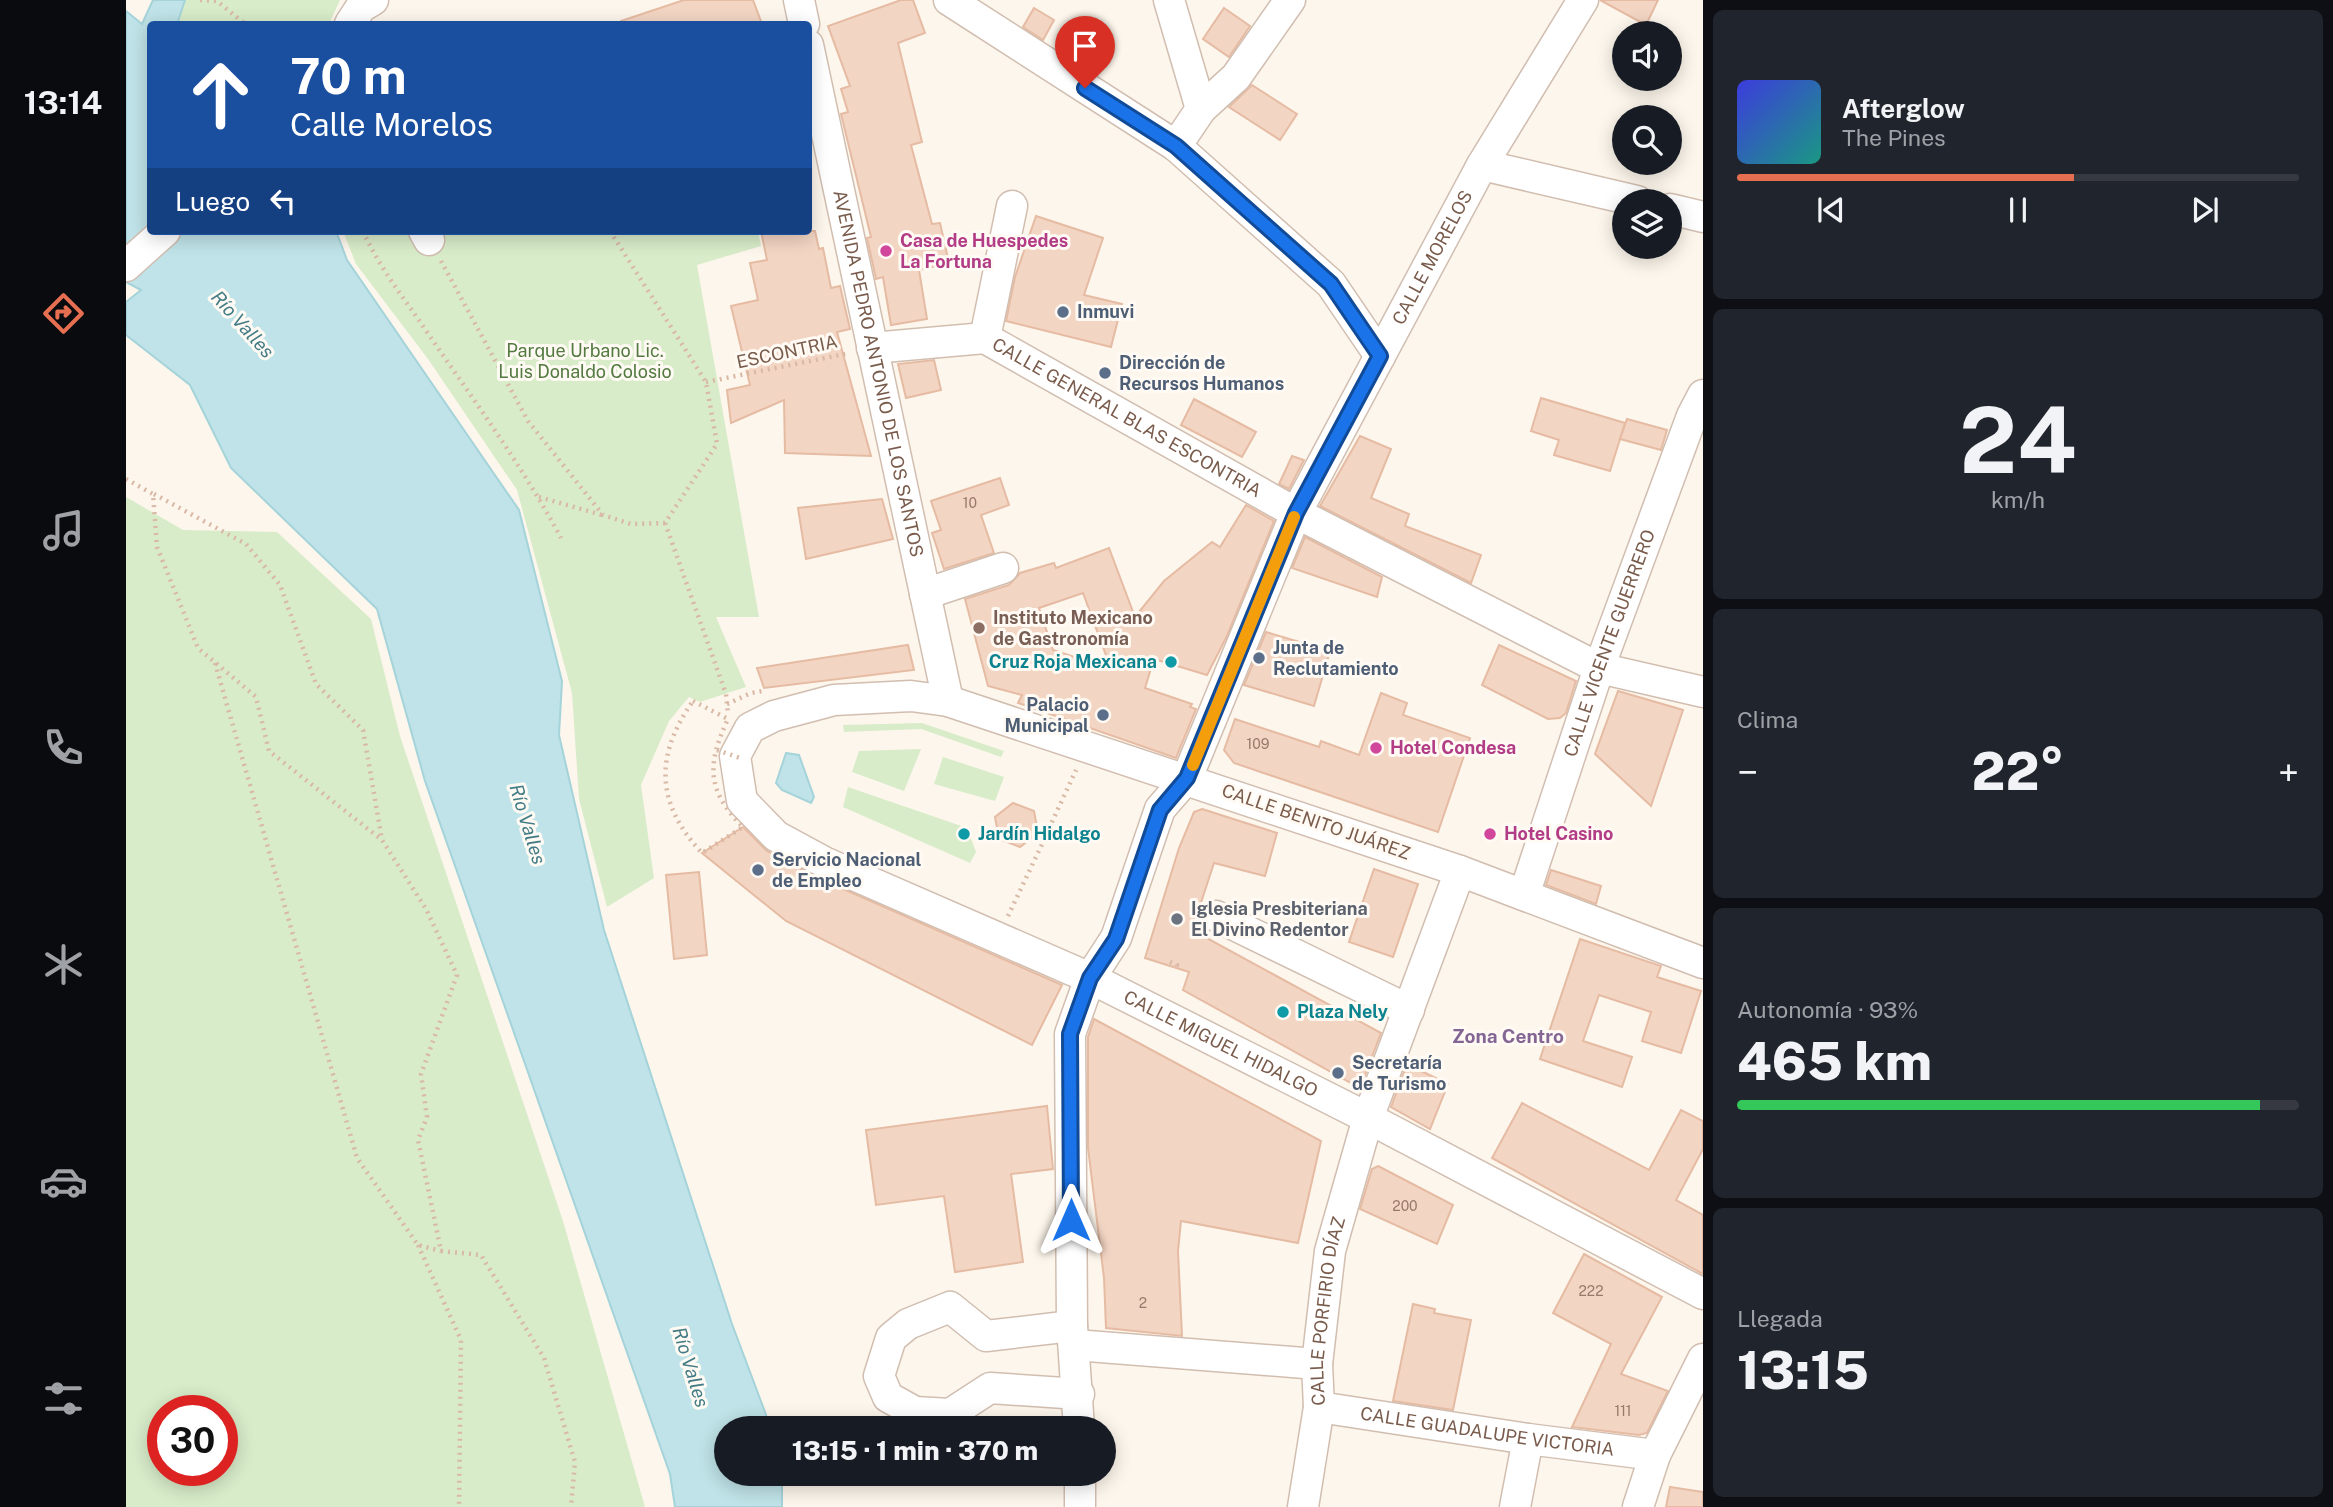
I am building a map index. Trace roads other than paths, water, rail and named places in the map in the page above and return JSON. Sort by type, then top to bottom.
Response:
[{"type":"street","points":[[352,21],[361,7],[373,0]]},
{"type":"street","points":[[799,0],[803,21]]},
{"type":"street","points":[[949,0],[1176,146],[1331,284],[1380,356]]},
{"type":"street","points":[[1169,0],[1201,108]]},
{"type":"street","points":[[1176,146],[1201,108],[1236,76],[1290,0]]},
{"type":"street","name":"CALLE MORELOS","points":[[1079,1416],[1073,1336],[1070,1034],[1090,978],[1116,939],[1160,810],[1187,778],[1296,513],[1482,164],[1583,0]]},
{"type":"street","name":"AVENIDA PEDRO ANTONIO DE LOS SANTOS","points":[[812,64],[948,701]]},
{"type":"street","points":[[1482,164],[1612,195]]},
{"type":"street","points":[[985,338],[1012,206]]},
{"type":"street","points":[[1682,212],[1703,217]]},
{"type":"street","points":[[126,266],[161,235]]},
{"type":"street","name":"CALLE GENERAL BLAS ESCONTRIA","points":[[872,348],[985,338],[1296,513],[1599,668],[1703,692]]},
{"type":"street","name":"CALLE VICENTE GUERRERO","points":[[1524,895],[1599,668],[1699,417]]},
{"type":"street","points":[[925,594],[1003,568]]},
{"type":"street","name":"CALLE BENITO JUÁREZ","points":[[732,755],[750,728],[774,716],[834,700],[911,696],[948,701],[1187,778],[1460,871],[1703,963]]},
{"type":"street","name":"CALLE MIGUEL HIDALGO","points":[[732,755],[742,802],[776,836],[829,864],[1090,978],[1368,1118],[1703,1294]]},
{"type":"street","points":[[1368,1118],[1460,871]]},
{"type":"street","points":[[1216,916],[1409,1010]]},
{"type":"street","name":"CALLE PORFIRIO DÍAZ","points":[[1303,1507],[1319,1407],[1317,1364],[1330,1251],[1368,1118]]},
{"type":"street","points":[[1079,1394],[990,1388],[950,1414],[915,1412],[888,1397],[879,1376],[891,1338],[908,1324],[950,1307],[986,1336],[1073,1336],[1317,1364]]},
{"type":"street","points":[[1639,1507],[1655,1455],[1703,1360]]},
{"type":"street","name":"CALLE GUADALUPE VICTORIA","points":[[1319,1407],[1528,1439],[1655,1455]]},
{"type":"street","points":[[1515,1507],[1528,1439]]},
{"type":"street","points":[[1080,1486],[1080,1507]]},
{"type":"water","name":"Río Valles","points":[[153,0],[185,0],[178,21],[147,21],[147,235],[338,235],[347,260],[519,510],[562,681],[559,735],[604,930],[732,1324],[766,1416],[714,1416],[714,1486],[782,1486],[782,1507],[675,1507],[670,1474],[425,781],[377,609],[231,468],[190,385],[126,335],[126,302],[141,290],[126,282],[126,11],[142,24]]},
{"type":"water","points":[[786,753],[799,755],[814,797],[811,803],[782,790],[776,783]]},
{"type":"place","name":"Casa de Huespedes La Fortuna","points":[[886,251]]},
{"type":"place","name":"Inmuvi","points":[[1063,312]]},
{"type":"place","name":"Dirección de Recursos Humanos","points":[[1105,373]]},
{"type":"place","name":"Instituto Mexicano de Gastronomía","points":[[979,628]]},
{"type":"place","name":"Junta de Reclutamiento","points":[[1259,658]]},
{"type":"place","name":"Cruz Roja Mexicana","points":[[1171,662]]},
{"type":"place","name":"Palacio Municipal","points":[[1103,715]]},
{"type":"place","name":"Hotel Condesa","points":[[1376,748]]},
{"type":"place","name":"Jardín Hidalgo","points":[[964,834]]},
{"type":"place","name":"Hotel Casino","points":[[1490,834]]},
{"type":"place","name":"Servicio Nacional de Empleo","points":[[758,870]]},
{"type":"place","name":"Iglesia Presbiteriana El Divino Redentor","points":[[1177,919]]},
{"type":"place","name":"Plaza Nely","points":[[1283,1012]]},
{"type":"place","name":"Secretaría de Turismo","points":[[1338,1073]]},
{"type":"district","name":"Zona Centro","points":[[1508,1036]]},
{"type":"park label","name":"Parque Urbano Lic. Luis Donaldo Colosio","points":[[585,361]]}]
